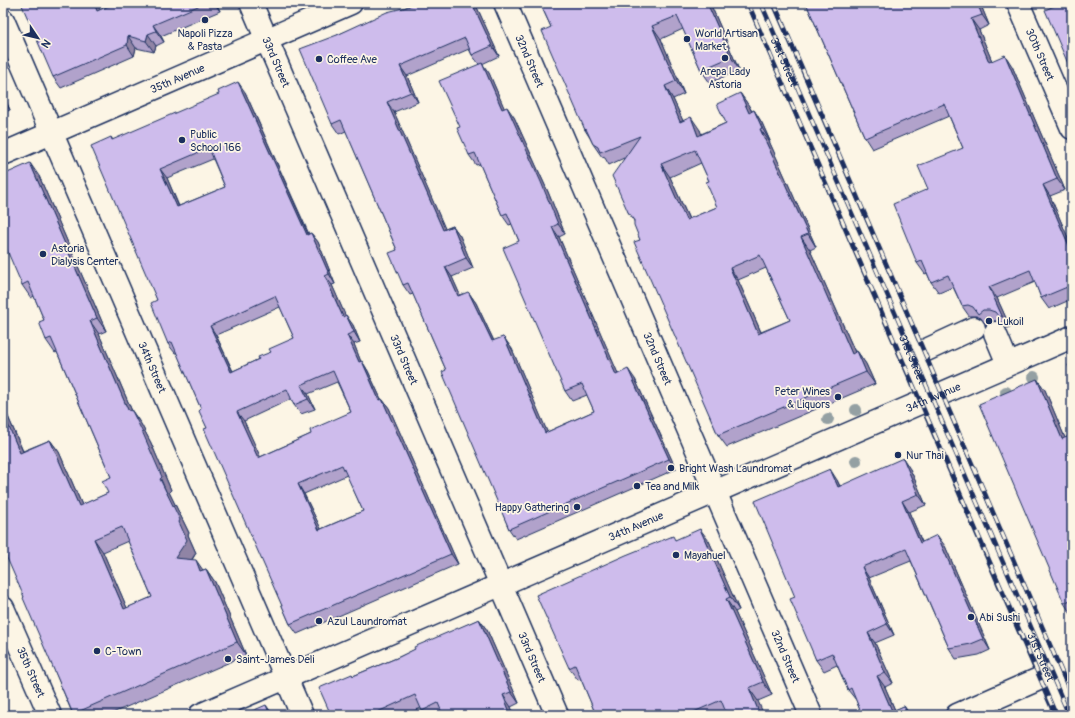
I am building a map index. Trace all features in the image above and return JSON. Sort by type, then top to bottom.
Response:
[{"type":"street","name":"33rd Street","points":[[251,3],[557,715]]},
{"type":"street","name":"35th Avenue","points":[[3,154],[351,3]]},
{"type":"street","name":"32nd Street","points":[[505,3],[811,715]]},
{"type":"street","name":"31st Street","points":[[759,3],[1066,715]]},
{"type":"street","name":"30th Street","points":[[1018,3],[1072,128]]},
{"type":"street","name":"34th Street","points":[[3,20],[302,715]]},
{"type":"street","points":[[911,357],[974,328]]},
{"type":"street","points":[[995,334],[1008,364]]},
{"type":"street","name":"34th Avenue","points":[[200,715],[1072,336]]},
{"type":"street","name":"35th Street","points":[[3,608],[50,715]]},
{"type":"street","points":[[957,715],[1048,675]]},
{"type":"building","points":[[21,3],[94,3],[97,11],[116,3],[205,3],[153,25],[156,31],[148,34],[146,41],[128,36],[127,45],[53,77]]},
{"type":"building","points":[[416,3],[472,3],[492,46],[472,55],[465,38],[400,66],[411,92],[387,102],[443,230],[453,226],[466,258],[445,267],[458,296],[468,292],[469,293],[492,341],[503,337],[505,339],[545,433],[594,411],[582,384],[565,391],[503,248],[519,241],[507,213],[502,215],[475,153],[469,155],[457,128],[460,127],[439,81],[482,63],[502,109],[507,107],[541,182],[558,224],[552,227],[616,375],[628,369],[669,459],[509,529],[442,372],[446,370],[408,283],[403,285],[389,253],[397,250],[341,120],[332,124],[300,49],[337,35],[387,12]]},
{"type":"building","points":[[540,3],[707,3],[731,57],[701,70],[677,16],[652,26],[676,81],[665,86],[680,122],[691,117],[698,136],[726,123],[717,104],[740,93],[749,113],[754,110],[762,128],[760,129],[808,234],[801,237],[852,354],[857,351],[866,372],[718,435],[634,242],[640,240],[634,225],[634,219],[628,212],[612,176],[640,136],[600,152],[598,147],[593,144],[586,129],[585,130],[542,31],[551,27]],"holes":[[[695,150],[709,181],[706,182],[717,207],[686,220],[661,164]],[[760,255],[790,320],[758,334],[730,268]]]},
{"type":"building","points":[[806,3],[977,3],[982,15],[971,19],[989,62],[1005,55],[1057,179],[1043,185],[1069,246],[1072,245],[1072,285],[1041,298],[1030,270],[989,287],[1002,316],[999,317],[995,312],[989,310],[983,310],[978,314],[973,307],[968,305],[962,306],[948,275],[931,282],[922,261],[917,263],[893,204],[928,189],[918,166],[963,148],[944,104],[865,138]]},
{"type":"building","points":[[1053,3],[1072,3],[1072,73],[1045,10],[1054,6]]},
{"type":"building","points":[[238,82],[307,235],[311,233],[329,274],[325,276],[334,297],[343,317],[346,315],[354,332],[347,335],[359,362],[362,361],[379,400],[382,399],[451,554],[290,624],[204,429],[207,428],[199,411],[201,409],[172,342],[168,344],[151,303],[157,300],[91,146],[111,137],[112,140],[219,94],[218,91]],"holes":[[[209,148],[225,187],[177,207],[160,169]],[[275,296],[294,338],[269,349],[271,352],[258,357],[259,359],[231,372],[210,326]],[[333,371],[351,412],[310,430],[311,434],[258,458],[237,412],[287,389],[294,405],[308,399],[301,385]],[[342,465],[363,511],[319,530],[298,484]]]},
{"type":"building","points":[[30,163],[97,318],[90,321],[128,410],[132,411],[142,431],[162,477],[160,479],[180,520],[179,522],[187,540],[175,558],[196,560],[200,571],[206,569],[237,642],[73,714],[3,549],[3,413],[20,453],[50,440],[79,506],[108,493],[102,481],[111,477],[51,338],[46,340],[39,322],[44,320],[28,282],[22,285],[3,241],[3,175]],"holes":[[[122,527],[152,597],[124,609],[94,539]]]},
{"type":"building","points":[[1072,363],[1072,374],[1068,365]]},
{"type":"building","points":[[1037,379],[1062,439],[1072,435],[1072,599],[1064,603],[979,404]]},
{"type":"building","points":[[903,458],[918,494],[902,501],[920,543],[937,535],[983,639],[971,644],[949,648],[906,549],[862,567],[887,624],[868,633],[885,673],[877,676],[892,711],[904,706],[908,715],[862,715],[851,688],[848,690],[832,653],[816,660],[790,599],[795,597],[755,501],[830,469],[838,487]]},
{"type":"building","points":[[700,529],[730,597],[726,599],[763,682],[749,688],[760,715],[727,715],[721,700],[687,715],[596,715],[575,665],[569,668],[536,595],[673,536],[675,540]]},
{"type":"building","points":[[479,619],[511,692],[503,695],[511,715],[443,715],[438,703],[422,711],[415,695],[371,715],[331,715],[319,688],[399,657],[415,649],[414,647]]},
{"type":"building","points":[[266,705],[270,715],[243,715]]},
{"type":"railway","points":[[748,3],[1056,715]]},
{"type":"railway","points":[[761,3],[1069,715]]},
{"type":"railway","points":[[774,3],[1072,696]]},
{"type":"place","name":"Napoli Pizza & Pasta","points":[[205,20]]},
{"type":"place","name":"World Artisan Market","points":[[687,39]]},
{"type":"place","name":"Arepa Lady Astoria","points":[[725,58]]},
{"type":"place","name":"Coffee Ave","points":[[319,59]]},
{"type":"place","name":"Public School 166","points":[[182,140]]},
{"type":"place","name":"Astoria Dialysis Center","points":[[43,254]]},
{"type":"place","name":"Lukoil","points":[[989,321]]},
{"type":"place","name":"Peter Wines & Liquors","points":[[838,397]]},
{"type":"place","name":"Nur Thai","points":[[898,455]]},
{"type":"place","name":"Bright Wash Laundromat","points":[[671,468]]},
{"type":"place","name":"Tea and Milk","points":[[637,486]]},
{"type":"place","name":"Happy Gathering","points":[[577,507]]},
{"type":"place","name":"Mayahuel","points":[[676,555]]},
{"type":"place","name":"Abi Sushi","points":[[971,617]]},
{"type":"place","name":"Azul Laundromat","points":[[319,621]]},
{"type":"place","name":"C-Town","points":[[97,651]]},
{"type":"place","name":"Saint-James Deli","points":[[228,659]]}]
